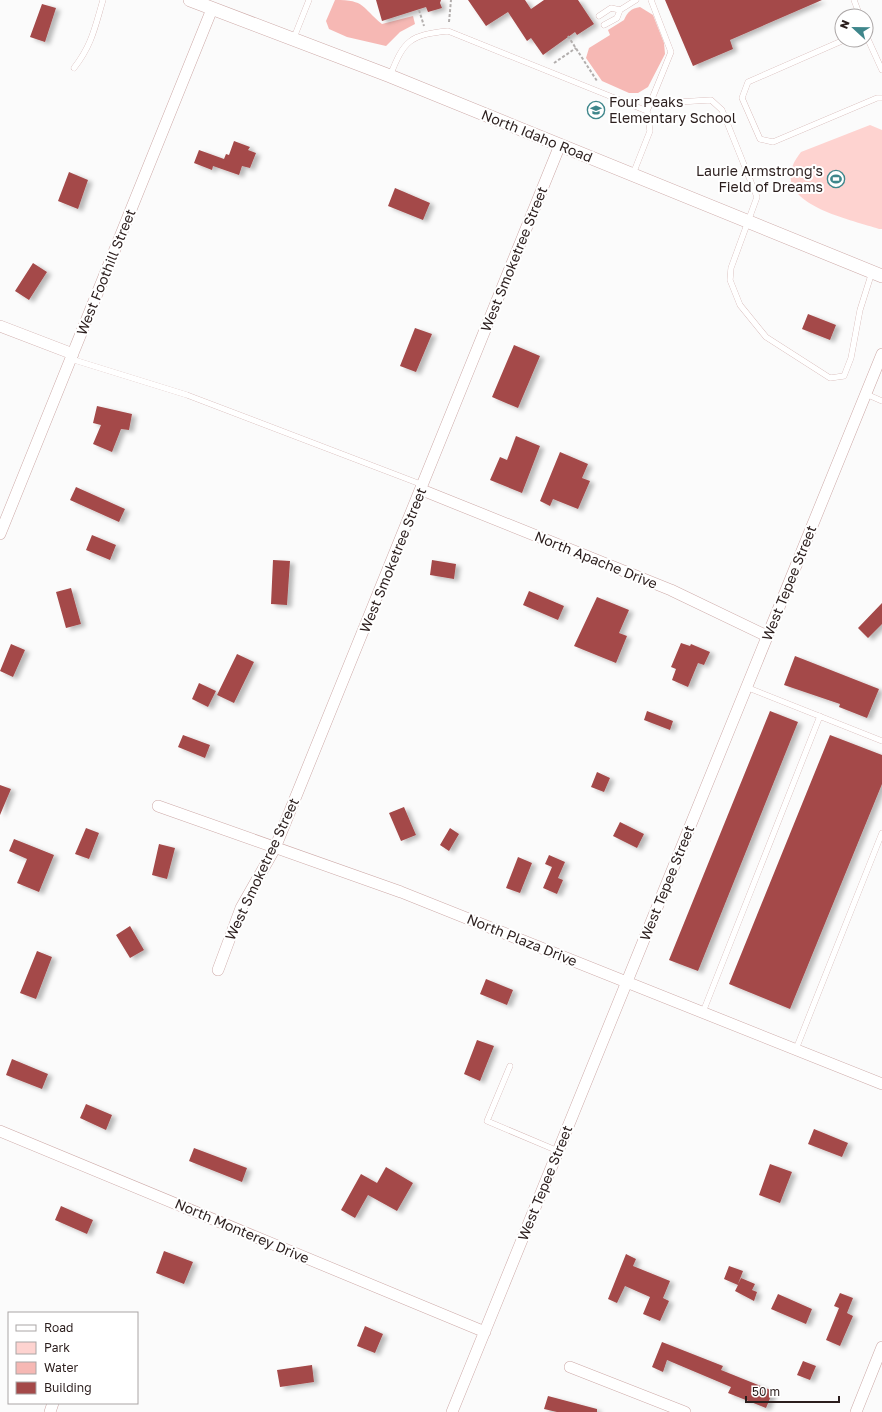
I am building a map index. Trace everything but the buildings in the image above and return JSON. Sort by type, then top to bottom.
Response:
[{"type":"street","name":"North Idaho Road","points":[[190,0],[390,76],[877,274]]},
{"type":"street","name":"West Foothill Street","points":[[0,534],[212,9]]},
{"type":"street","name":"West Smoketree Street","points":[[218,970],[241,908],[275,848],[423,488],[560,145]]},
{"type":"street","points":[[0,326],[72,357]]},
{"type":"street","name":"West Tepee Street","points":[[452,1412],[882,354]]},
{"type":"street","name":"North Apache Drive","points":[[423,488],[671,590],[767,636]]},
{"type":"street","name":"North Plaza Drive","points":[[158,806],[401,892],[882,1084]]},
{"type":"street","name":"North Monterey Drive","points":[[0,1131],[485,1332]]},
{"type":"street","points":[[856,1412],[882,1347]]},
{"type":"street","points":[[570,1367],[685,1412]]},
{"type":"lane","points":[[74,68],[86,53],[92,41],[103,0]]},
{"type":"lane","points":[[293,40],[309,0]]},
{"type":"lane","points":[[604,25],[617,18],[620,10],[636,0]]},
{"type":"lane","points":[[633,174],[650,131],[647,111],[672,52],[651,0]]},
{"type":"lane","points":[[599,16],[611,8],[620,10]]},
{"type":"lane","points":[[390,76],[400,52],[410,41],[426,33],[448,31],[647,111]]},
{"type":"lane","points":[[834,44],[748,82],[742,98],[760,139],[773,142],[877,98],[882,98]]},
{"type":"lane","points":[[872,48],[882,70]]},
{"type":"lane","points":[[652,99],[661,103],[711,100],[722,110],[757,197],[731,268],[730,280],[740,305],[766,336],[830,378],[844,376],[851,358],[860,310],[877,274]]},
{"type":"lane","points":[[72,357],[187,395],[423,488]]},
{"type":"lane","points":[[866,394],[882,401]]},
{"type":"lane","points":[[746,687],[882,741]]},
{"type":"lane","points":[[704,1012],[820,716]]},
{"type":"lane","points":[[796,1050],[882,832]]},
{"type":"lane","points":[[510,1066],[487,1121],[558,1151]]},
{"type":"path","points":[[448,31],[449,9],[452,0]]},
{"type":"path","points":[[419,10],[426,33]]},
{"type":"path","points":[[568,36],[605,94]]},
{"type":"path","points":[[544,70],[576,48]]},
{"type":"green space","name":"Laurie Armstrong's Field of Dreams","points":[[870,125],[882,130],[882,229],[829,213],[813,205],[799,195],[792,184],[792,169],[801,152]]},
{"type":"water","points":[[335,0],[345,0],[358,3],[382,24],[413,16],[415,24],[400,32],[386,46],[347,37],[329,29],[326,21]]},
{"type":"water","points":[[640,7],[653,15],[664,43],[665,54],[648,87],[638,93],[629,93],[602,81],[586,58],[589,48],[610,35],[608,30],[624,20],[630,11]]},
{"type":"place","name":"Four Peaks Elementary School","points":[[596,110]]},
{"type":"place","name":"Laurie Armstrong's Field of Dreams","points":[[836,179]]}]
